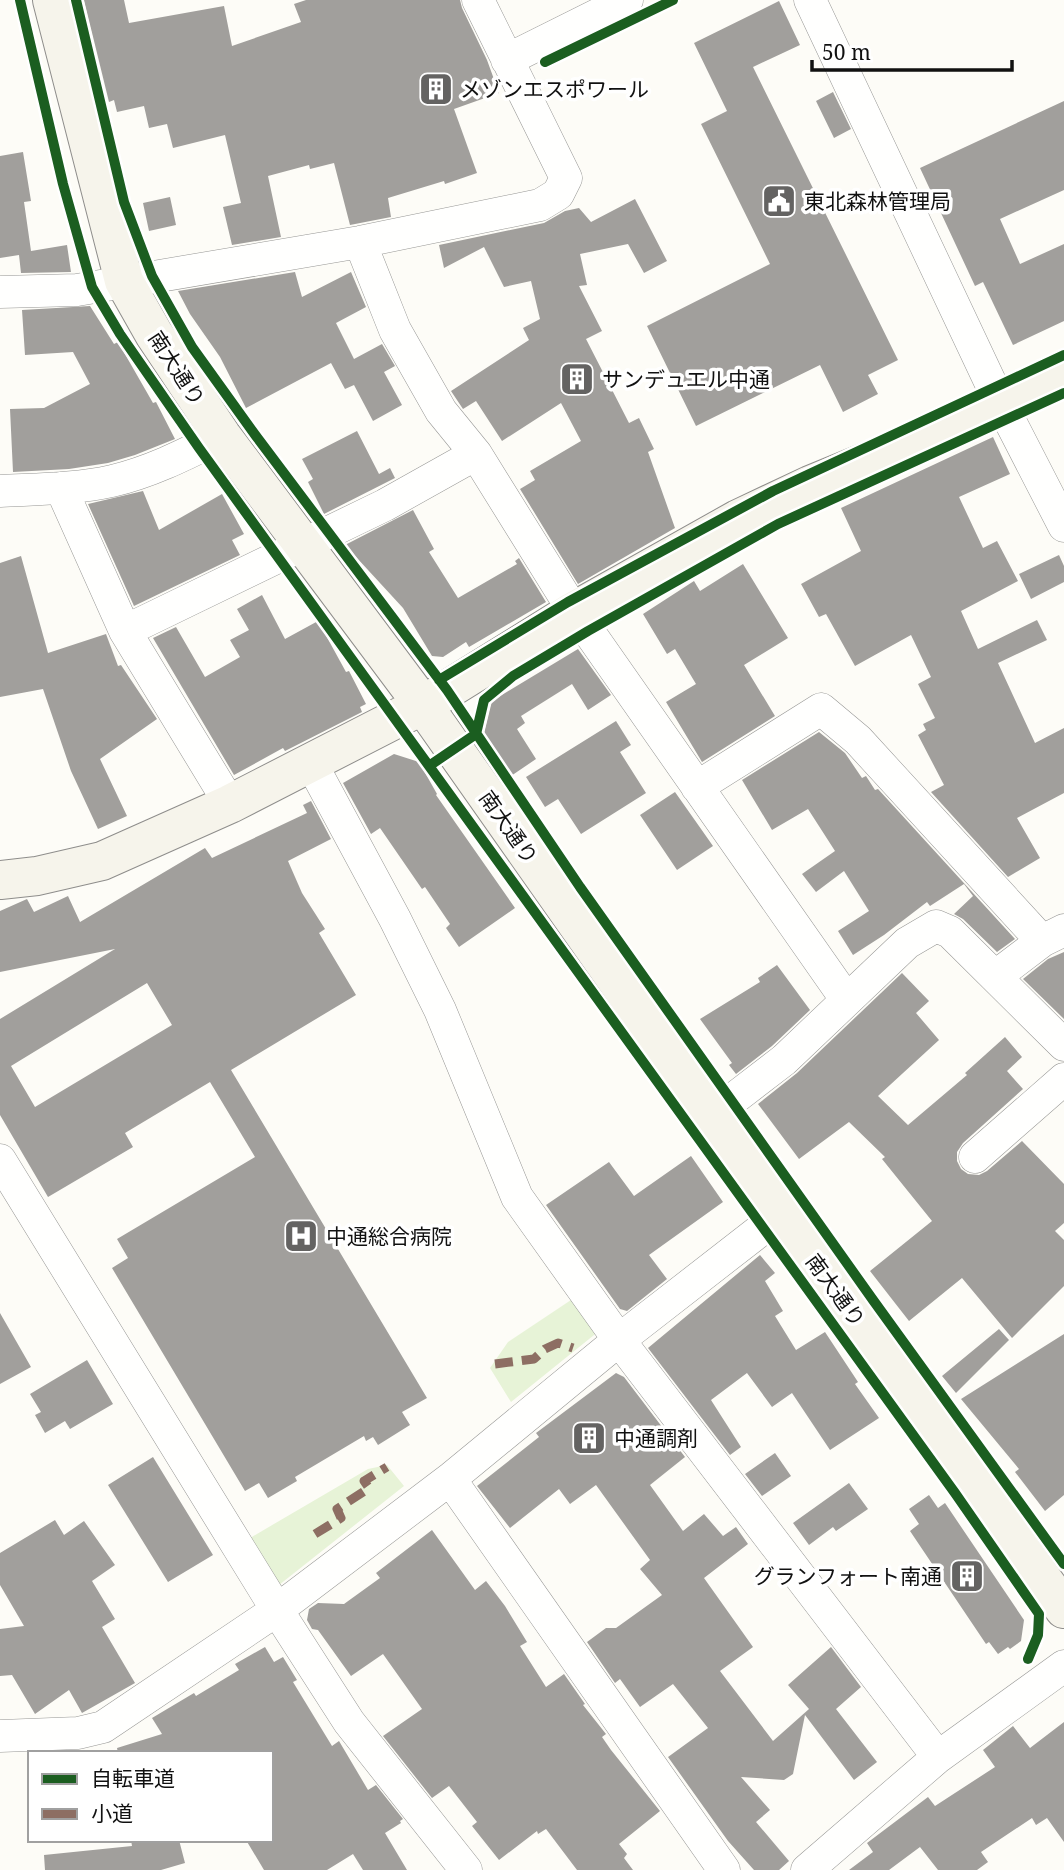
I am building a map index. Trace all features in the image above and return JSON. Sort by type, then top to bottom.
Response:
[{"type":"street","name":"南大通り","points":[[52,0],[124,281],[154,334],[222,436],[423,705],[781,1214],[1064,1609]]},
{"type":"street","points":[[0,292],[77,290],[360,242],[540,205],[558,194],[566,178],[478,0]]},
{"type":"street","points":[[507,60],[627,0]]},
{"type":"street","points":[[810,0],[1002,406],[1064,526]]},
{"type":"street","points":[[360,242],[395,330],[441,411],[476,454],[574,611],[846,999]]},
{"type":"street","points":[[0,880],[37,876],[102,861],[230,804],[423,705],[574,611],[738,519],[810,485],[1064,378]]},
{"type":"street","points":[[0,491],[61,488],[111,481],[148,471],[222,436]]},
{"type":"street","points":[[125,631],[385,505],[476,454]]},
{"type":"street","points":[[61,488],[125,631],[230,804]]},
{"type":"street","points":[[696,787],[821,709],[858,740],[1053,936],[996,976]]},
{"type":"street","points":[[311,763],[395,919],[440,1010],[517,1197],[619,1340],[938,1757]]},
{"type":"street","points":[[710,1113],[732,1100],[784,1060],[907,943],[936,926],[950,932],[1064,1045]]},
{"type":"street","points":[[975,1157],[1064,1079]]},
{"type":"street","points":[[0,1160],[277,1610],[349,1721],[466,1870]]},
{"type":"street","points":[[0,1737],[78,1733],[103,1727],[277,1610],[450,1479],[619,1340],[781,1214]]},
{"type":"street","points":[[450,1479],[724,1870]]},
{"type":"street","points":[[807,1870],[938,1757],[1064,1666]]},
{"type":"green space","points":[[571,1300],[599,1331],[511,1402],[490,1368],[508,1342]]},
{"type":"green space","points":[[387,1465],[404,1486],[279,1585],[250,1538],[368,1469]]},
{"type":"building","points":[[84,0],[124,0],[129,23],[224,6],[232,46],[301,22],[294,4],[306,0],[460,0],[499,93],[454,109],[477,173],[388,198],[391,217],[350,225],[334,163],[310,169],[309,165],[268,176],[281,237],[232,245],[223,207],[241,203],[225,135],[173,148],[167,124],[149,128],[144,106],[117,112],[114,100],[109,102]]},
{"type":"building","name":"東北森林管理局","points":[[779,1],[800,45],[753,67],[898,360],[868,375],[878,394],[843,412],[820,365],[696,426],[647,326],[770,264],[701,124],[727,111],[694,43]]},
{"type":"building","points":[[833,92],[851,129],[834,138],[816,101]]},
{"type":"building","points":[[1064,101],[1064,190],[1000,219],[1020,264],[1064,244],[1064,321],[1013,345],[983,282],[975,286],[920,168]]},
{"type":"building","points":[[23,152],[31,201],[24,202],[31,251],[67,245],[71,272],[21,273],[19,255],[0,258],[0,156]]},
{"type":"building","points":[[170,197],[176,225],[149,231],[143,203]]},
{"type":"building","points":[[635,199],[667,261],[644,273],[628,244],[580,254],[587,285],[579,286],[602,331],[586,339],[629,423],[639,418],[654,449],[648,452],[675,528],[578,584],[520,489],[535,480],[530,471],[581,441],[561,403],[502,441],[476,401],[463,409],[451,391],[529,340],[523,328],[540,319],[531,281],[504,287],[484,247],[444,268],[439,245],[544,223],[565,211],[579,208],[591,222]]},
{"type":"building","points":[[295,272],[302,297],[351,272],[366,307],[336,323],[354,359],[382,344],[395,366],[384,372],[402,405],[373,421],[354,385],[345,389],[331,363],[246,408],[220,357],[190,314],[178,291]]},
{"type":"building","points":[[90,306],[114,344],[118,342],[153,403],[156,402],[175,439],[108,463],[69,469],[13,472],[10,409],[44,408],[90,384],[73,352],[25,355],[22,310]]},
{"type":"building","points":[[357,431],[379,474],[390,468],[395,478],[324,514],[308,482],[313,479],[302,459]]},
{"type":"building","points":[[993,437],[1010,474],[959,497],[983,548],[997,541],[1018,581],[961,611],[978,649],[1037,620],[1047,640],[998,663],[1035,743],[1064,728],[1064,793],[1017,818],[1040,858],[1008,877],[931,792],[944,785],[918,735],[926,730],[923,724],[935,718],[918,684],[931,677],[911,635],[855,666],[826,614],[819,617],[801,584],[861,551],[841,508]]},
{"type":"building","points":[[143,491],[159,530],[222,494],[244,534],[232,540],[240,555],[134,606],[88,504]]},
{"type":"building","points":[[413,510],[434,549],[429,552],[458,598],[517,564],[515,561],[519,558],[546,602],[469,647],[466,642],[443,657],[432,656],[403,608],[345,545]]},
{"type":"building","points":[[1059,555],[1064,566],[1064,582],[1031,599],[1019,574]]},
{"type":"building","points":[[21,556],[48,653],[106,634],[118,666],[121,665],[157,719],[100,759],[127,816],[98,829],[71,771],[43,689],[0,697],[0,563]]},
{"type":"building","points":[[743,564],[788,638],[744,665],[775,716],[702,762],[666,702],[696,684],[675,649],[667,654],[643,614],[694,581],[700,591]]},
{"type":"building","points":[[262,595],[285,639],[318,621],[366,704],[360,707],[362,712],[285,751],[283,748],[234,775],[153,638],[176,627],[205,677],[240,657],[230,640],[249,630],[237,609]]},
{"type":"building","points":[[578,649],[611,695],[588,710],[572,684],[521,716],[525,723],[517,729],[536,759],[511,776],[484,734],[492,701]]},
{"type":"building","points":[[616,721],[631,745],[620,752],[646,793],[581,834],[558,799],[545,807],[526,777]]},
{"type":"building","points":[[819,732],[845,753],[862,778],[866,776],[875,790],[878,789],[1015,939],[997,952],[963,919],[954,914],[973,896],[964,884],[930,906],[927,902],[853,955],[838,931],[869,911],[844,871],[816,892],[802,874],[835,851],[808,809],[772,830],[742,780]]},
{"type":"building","points":[[394,754],[419,762],[436,795],[515,908],[459,947],[446,928],[450,924],[425,887],[422,889],[380,828],[371,834],[343,783]]},
{"type":"building","points":[[675,792],[713,846],[677,870],[640,815]]},
{"type":"building","points":[[311,801],[331,839],[288,861],[302,893],[325,929],[319,933],[356,995],[231,1070],[427,1398],[402,1412],[410,1425],[378,1445],[373,1437],[366,1441],[364,1436],[295,1477],[297,1481],[268,1498],[259,1483],[245,1491],[112,1268],[128,1258],[117,1239],[255,1157],[210,1082],[125,1133],[133,1147],[48,1197],[0,1115],[0,1019],[115,949],[0,972],[0,911],[27,899],[34,912],[68,896],[80,922],[205,848],[212,858],[307,813],[303,805]],"holes":[[[147,983],[172,1025],[35,1107],[11,1066]]]},
{"type":"building","points":[[1064,952],[1064,1019],[1023,979],[1048,959]]},
{"type":"building","points":[[777,965],[810,1010],[772,1046],[736,1074],[729,1065],[732,1063],[700,1019],[760,982],[758,978]]},
{"type":"building","points":[[902,973],[929,1001],[916,1013],[939,1040],[878,1096],[908,1125],[967,1075],[965,1073],[1005,1037],[1022,1057],[1007,1071],[1023,1089],[963,1143],[957,1152],[957,1161],[961,1169],[968,1174],[979,1175],[1022,1141],[1064,1184],[1064,1223],[1055,1231],[1064,1240],[1064,1286],[1012,1338],[962,1278],[909,1321],[870,1271],[932,1221],[882,1159],[885,1157],[849,1122],[799,1159],[758,1104],[797,1073]]},
{"type":"building","points":[[691,1156],[723,1202],[649,1255],[667,1279],[627,1311],[620,1309],[546,1205],[609,1162],[634,1196]]},
{"type":"building","points":[[760,1255],[775,1273],[765,1281],[783,1311],[775,1316],[796,1350],[825,1332],[858,1382],[855,1384],[879,1418],[830,1450],[792,1393],[772,1407],[747,1373],[711,1400],[741,1447],[730,1455],[648,1348]]},
{"type":"building","points":[[0,1313],[31,1367],[0,1384]]},
{"type":"building","points":[[999,1329],[1009,1340],[956,1393],[942,1376]]},
{"type":"building","points":[[1064,1334],[1064,1495],[1045,1511],[1015,1472],[1019,1469],[961,1399]]},
{"type":"building","points":[[87,1360],[113,1404],[70,1429],[65,1421],[45,1433],[35,1415],[41,1412],[30,1394]]},
{"type":"building","points":[[616,1373],[624,1377],[685,1457],[650,1485],[683,1531],[704,1514],[723,1536],[736,1527],[748,1544],[704,1578],[753,1647],[720,1671],[773,1741],[809,1709],[788,1685],[831,1647],[861,1687],[836,1709],[877,1762],[854,1780],[805,1715],[793,1774],[784,1780],[741,1777],[770,1810],[756,1822],[789,1861],[779,1870],[754,1870],[728,1841],[668,1757],[708,1728],[673,1684],[640,1707],[620,1679],[615,1683],[587,1642],[606,1628],[616,1628],[662,1595],[640,1569],[650,1560],[596,1485],[570,1504],[559,1489],[510,1528],[477,1486],[539,1437],[536,1433]]},
{"type":"building","points":[[775,1453],[791,1476],[762,1496],[745,1474]]},
{"type":"building","points":[[153,1457],[213,1555],[168,1582],[108,1485]]},
{"type":"building","points":[[849,1483],[868,1509],[836,1531],[833,1527],[809,1545],[793,1523]]},
{"type":"building","name":"グランフォート南通","points":[[929,1495],[938,1508],[945,1503],[1024,1620],[1021,1641],[1010,1649],[1008,1647],[998,1654],[989,1642],[986,1644],[910,1531],[919,1524],[909,1509]]},
{"type":"building","points":[[55,1520],[64,1535],[84,1521],[115,1565],[92,1581],[115,1619],[102,1627],[135,1683],[82,1713],[69,1690],[35,1714],[12,1675],[0,1676],[0,1629],[24,1626],[0,1585],[0,1553]]},
{"type":"building","points":[[432,1530],[475,1590],[486,1581],[505,1606],[527,1642],[520,1646],[546,1687],[564,1674],[585,1704],[583,1705],[606,1734],[602,1737],[611,1750],[660,1811],[619,1844],[627,1854],[624,1858],[633,1870],[577,1870],[546,1829],[538,1834],[537,1831],[499,1860],[472,1826],[477,1822],[449,1786],[432,1798],[383,1736],[422,1709],[383,1654],[351,1676],[318,1630],[312,1629],[307,1620],[309,1609],[318,1603],[344,1604],[380,1578],[376,1573]]},
{"type":"building","points":[[265,1647],[274,1662],[283,1657],[297,1680],[293,1682],[332,1746],[339,1741],[368,1790],[376,1785],[403,1819],[385,1833],[407,1870],[363,1870],[353,1854],[327,1870],[264,1870],[247,1842],[273,1842],[273,1751],[118,1751],[117,1748],[162,1734],[152,1718],[239,1670],[235,1664]]},
{"type":"building","points":[[1064,1722],[1064,1842],[1047,1818],[1036,1825],[1032,1818],[981,1852],[988,1862],[977,1870],[938,1870],[920,1847],[889,1870],[849,1870],[873,1852],[867,1843],[928,1797],[935,1806],[995,1767],[983,1750],[1013,1726],[1030,1748]]},
{"type":"building","points":[[131,1842],[180,1842],[185,1863],[161,1870],[45,1870],[44,1855],[132,1846]]},
{"type":"marked path","points":[[495,1364],[534,1359],[545,1349],[558,1343],[573,1348]]},
{"type":"marked path","points":[[315,1534],[341,1518],[337,1509],[369,1488],[364,1481],[387,1467]]},
{"type":"cycle path","points":[[20,0],[63,184],[92,287],[120,334],[199,448],[955,1493],[1039,1614],[1038,1635],[1028,1659]]},
{"type":"cycle path","points":[[76,0],[124,202],[152,276],[192,347],[447,690],[580,887],[1064,1564]]},
{"type":"cycle path","points":[[545,62],[673,0]]},
{"type":"cycle path","points":[[439,680],[568,602],[773,491],[1064,355]]},
{"type":"cycle path","points":[[429,766],[476,734],[484,700],[513,676],[588,631],[778,524],[1064,393]]},
{"type":"place","name":"メゾンエスポワール","points":[[436,89]]},
{"type":"place","name":"東北森林管理局","points":[[779,201]]},
{"type":"place","name":"サンデュエル中通","points":[[577,379]]},
{"type":"place","name":"中通総合病院","points":[[301,1236]]},
{"type":"place","name":"中通調剤","points":[[589,1438]]},
{"type":"place","name":"グランフォート南通","points":[[967,1576]]}]
